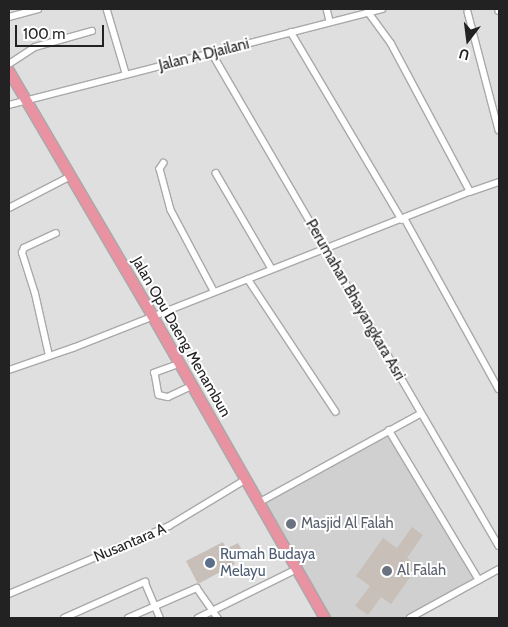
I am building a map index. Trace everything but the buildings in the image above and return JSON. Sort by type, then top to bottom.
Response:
[{"type":"highway","name":"Jalan Opu Daeng Menambun","points":[[9,71],[152,314],[244,480],[325,618]]},
{"type":"street","points":[[9,16],[38,9]]},
{"type":"street","points":[[107,9],[126,73]]},
{"type":"street","points":[[327,9],[330,21]]},
{"type":"street","name":"Jalan A Djailani","points":[[9,105],[126,73],[382,9]]},
{"type":"street","points":[[368,12],[391,44],[470,192]]},
{"type":"street","points":[[468,12],[499,130]]},
{"type":"street","points":[[9,64],[35,47],[92,31]]},
{"type":"street","points":[[291,32],[403,220],[499,389]]},
{"type":"street","name":"Perumahan Bhayangkara Asri","points":[[212,53],[420,414],[499,546]]},
{"type":"street","points":[[164,163],[160,169],[171,210],[214,291]]},
{"type":"street","points":[[216,173],[272,269]]},
{"type":"street","points":[[9,208],[72,176]]},
{"type":"street","points":[[9,370],[499,182]]},
{"type":"street","points":[[49,356],[22,252],[24,248],[56,233]]},
{"type":"street","points":[[248,278],[336,412]]},
{"type":"street","points":[[180,364],[156,373],[159,395],[168,397],[192,386]]},
{"type":"street","points":[[258,503],[420,414]]},
{"type":"street","points":[[389,430],[479,580]]},
{"type":"street","name":"Nusantara A","points":[[9,594],[169,526],[244,480]]},
{"type":"street","points":[[410,618],[499,569]]},
{"type":"street","points":[[198,618],[297,570]]},
{"type":"street","points":[[64,618],[143,582],[147,583],[160,618]]},
{"type":"street","points":[[128,618],[197,588],[218,618]]},
{"type":"shaded area","points":[[9,9],[499,9],[499,618],[9,618]]},
{"type":"shaded area","points":[[389,433],[475,579],[404,618],[329,618],[263,505]]},
{"type":"place","name":"Masjid Al Falah","points":[[291,524]]},
{"type":"place","name":"Rumah Budaya Melayu","points":[[210,563]]},
{"type":"place","name":"Al Falah","points":[[387,571]]}]
